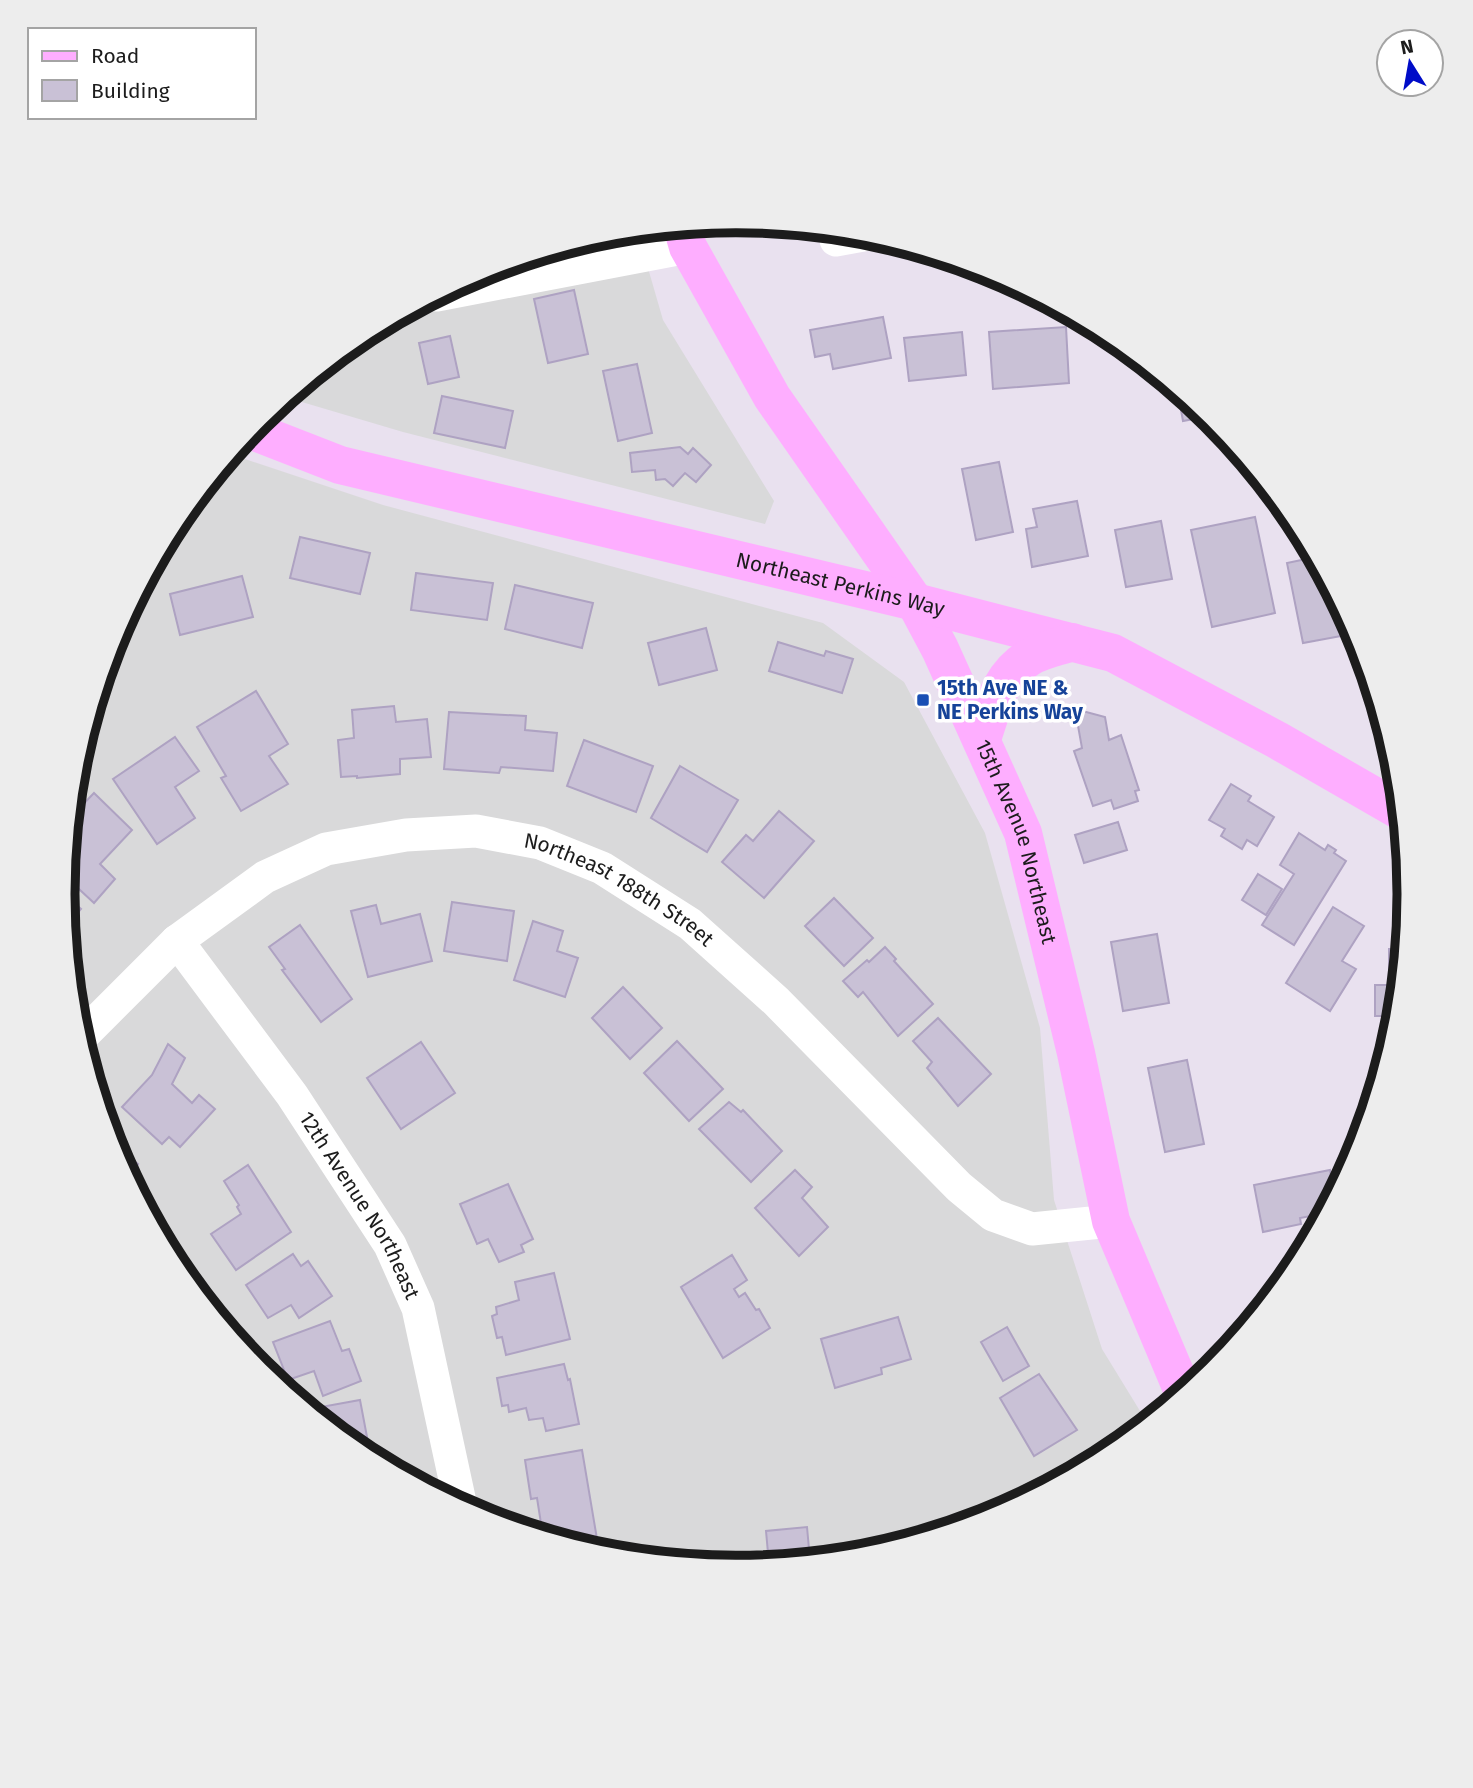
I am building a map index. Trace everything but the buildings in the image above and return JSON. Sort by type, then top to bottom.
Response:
[{"type":"main road","name":"15th Avenue Northeast","points":[[685,236],[772,397],[915,602],[940,649],[1024,833],[1076,1053],[1111,1221],[1180,1384]]},
{"type":"main road","name":"Northeast Perkins Way","points":[[261,434],[340,465],[915,602],[1113,653],[1277,740],[1392,806]]},
{"type":"main road","points":[[982,739],[1002,683],[1010,674],[1032,656],[1072,642]]},
{"type":"street","points":[[478,285],[685,236]]},
{"type":"street","name":"Northeast 188th Street","points":[[89,1029],[177,941],[265,877],[326,849],[406,835],[476,831],[540,843],[602,868],[690,925],[776,1001],[960,1187],[993,1215],[1032,1229],[1111,1221]]},
{"type":"street","name":"12th Avenue Northeast","points":[[177,941],[292,1094],[390,1245],[418,1308],[458,1493]]},
{"type":"shaded area","points":[[640,240],[663,320],[774,501],[765,524],[403,432],[297,401],[369,344],[444,301],[483,283],[565,255]]},
{"type":"shaded area","points":[[240,457],[383,505],[823,623],[904,682],[985,833],[1040,1028],[1054,1200],[1102,1349],[1143,1416],[1067,1467],[990,1505],[908,1533],[823,1550],[736,1555],[650,1550],[607,1543],[565,1533],[483,1505],[406,1467],[369,1444],[334,1419],[269,1362],[212,1297],[187,1261],[143,1186],[126,1147],[110,1107],[88,1023],[81,980],[75,894],[81,808],[88,765],[110,681],[143,602],[164,563],[212,491]]},
{"type":"place","name":"15th Ave NE & NE Perkins Way","points":[[923,700]]}]
